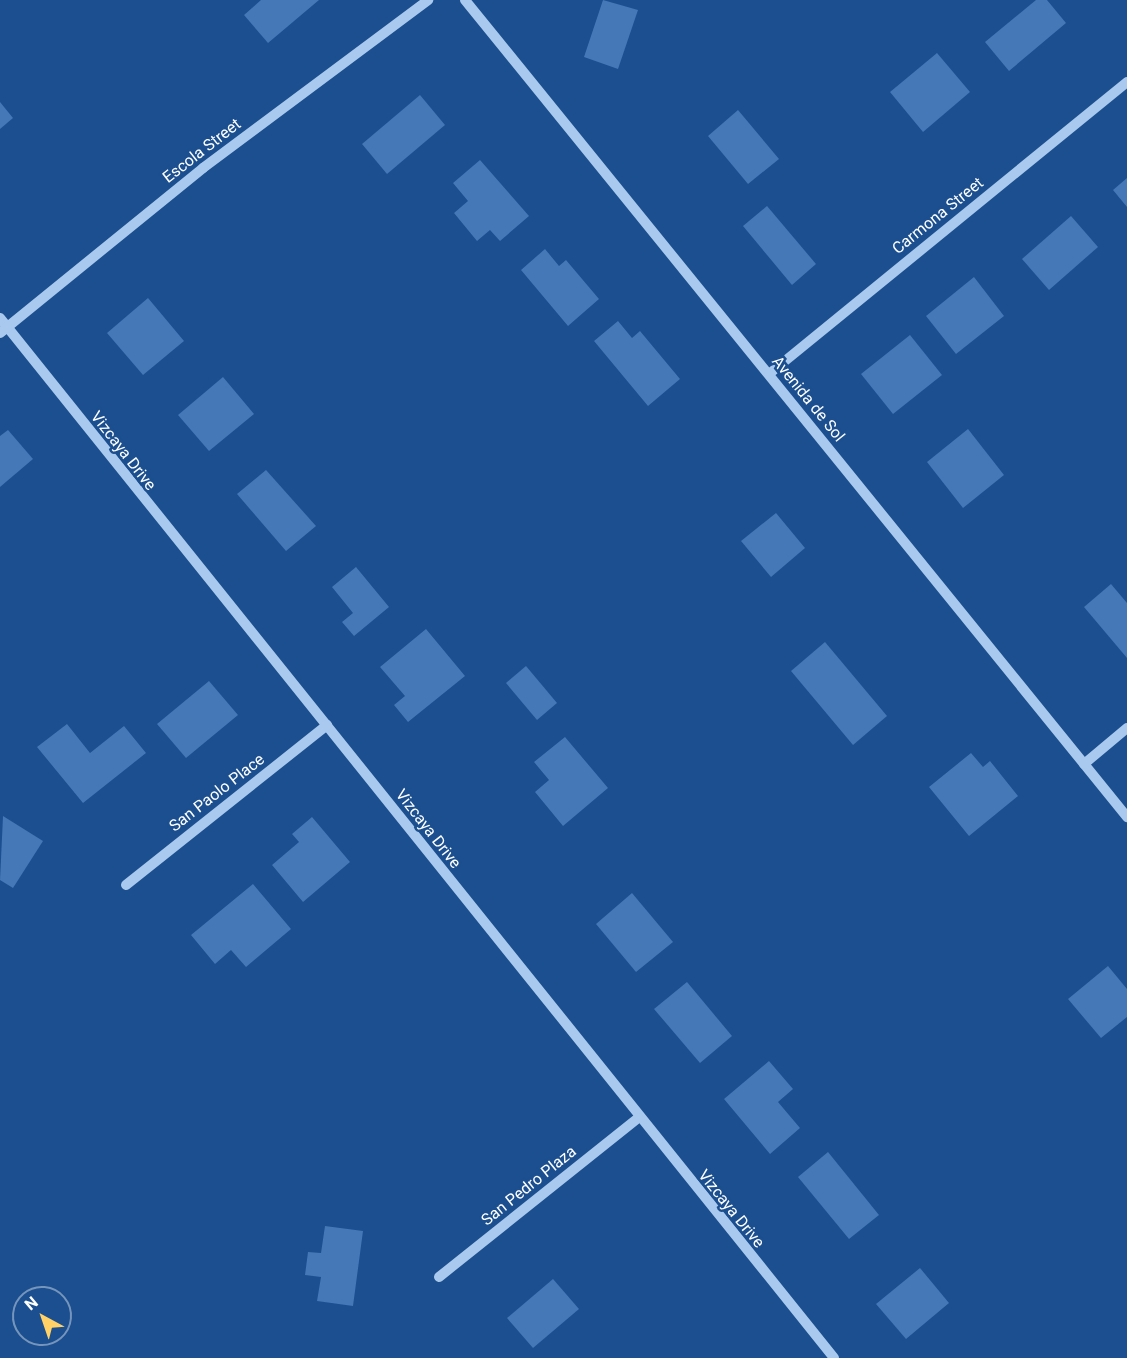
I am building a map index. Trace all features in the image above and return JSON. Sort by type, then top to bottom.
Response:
[{"type":"street","name":"Escola Street","points":[[2,326],[203,168],[428,0]]},
{"type":"street","name":"Avenida de Sol","points":[[465,0],[1127,817]]},
{"type":"street","name":"Carmona Street","points":[[769,374],[1127,82]]},
{"type":"street","name":"Vizcaya Drive","points":[[2,326],[327,725],[638,1118],[834,1358]]},
{"type":"street","name":"San Paolo Place","points":[[126,885],[327,725]]},
{"type":"street","points":[[1084,764],[1127,728]]},
{"type":"street","name":"San Pedro Plaza","points":[[439,1277],[638,1118]]},
{"type":"building","points":[[261,0],[319,0],[268,43],[244,15]]},
{"type":"building","points":[[603,0],[638,10],[618,69],[584,57]]},
{"type":"building","points":[[1036,0],[1047,0],[1066,23],[1009,71],[985,42]]},
{"type":"building","points":[[937,53],[970,92],[923,132],[890,92]]},
{"type":"building","points":[[420,95],[445,125],[387,174],[362,144]]},
{"type":"building","points":[[0,102],[13,118],[0,129]]},
{"type":"building","points":[[738,110],[779,159],[748,184],[708,136]]},
{"type":"building","points":[[480,160],[529,216],[500,241],[490,230],[477,241],[454,213],[468,201],[453,183]]},
{"type":"building","points":[[1127,178],[1127,207],[1113,190]]},
{"type":"building","points":[[767,206],[816,264],[792,285],[743,226]]},
{"type":"building","points":[[1071,216],[1098,247],[1049,290],[1022,259]]},
{"type":"building","points":[[545,249],[559,266],[566,260],[599,299],[568,326],[521,270]]},
{"type":"building","points":[[974,277],[1004,316],[956,354],[926,316]]},
{"type":"building","points":[[148,298],[184,341],[143,375],[107,333]]},
{"type":"building","points":[[618,321],[632,338],[640,331],[680,379],[648,406],[594,341]]},
{"type":"building","points":[[910,335],[942,375],[893,414],[861,374]]},
{"type":"building","points":[[223,377],[254,414],[209,451],[178,415]]},
{"type":"building","points":[[968,429],[1004,475],[963,508],[927,462]]},
{"type":"building","points":[[8,430],[33,459],[0,487],[0,436]]},
{"type":"building","points":[[266,470],[316,526],[286,551],[237,494]]},
{"type":"building","points":[[776,513],[805,548],[771,577],[741,541]]},
{"type":"building","points":[[356,567],[389,607],[354,636],[342,622],[353,613],[332,587]]},
{"type":"building","points":[[1111,584],[1127,603],[1127,658],[1084,607]]},
{"type":"building","points":[[426,629],[465,676],[408,722],[394,705],[405,696],[380,667]]},
{"type":"building","points":[[825,642],[887,716],[853,745],[791,671]]},
{"type":"building","points":[[526,666],[557,703],[537,720],[506,683]]},
{"type":"building","points":[[209,681],[238,715],[186,758],[157,724]]},
{"type":"building","points":[[67,724],[90,753],[124,726],[146,753],[83,803],[37,747]]},
{"type":"building","points":[[565,737],[608,788],[563,826],[535,792],[549,780],[534,762]]},
{"type":"building","points":[[971,753],[983,767],[990,761],[1018,796],[969,836],[929,787]]},
{"type":"building","points":[[3,816],[43,841],[13,888],[0,880]]},
{"type":"building","points":[[312,817],[350,862],[303,902],[272,865],[299,842],[292,834]]},
{"type":"building","points":[[253,884],[291,929],[246,967],[231,950],[215,964],[191,935]]},
{"type":"building","points":[[632,893],[673,942],[636,972],[596,924]]},
{"type":"building","points":[[1108,966],[1127,989],[1127,1017],[1101,1038],[1068,999]]},
{"type":"building","points":[[687,982],[732,1036],[700,1063],[654,1009]]},
{"type":"building","points":[[769,1061],[793,1089],[778,1102],[800,1128],[770,1154],[724,1099]]},
{"type":"building","points":[[828,1152],[879,1215],[849,1239],[798,1177]]},
{"type":"building","points":[[325,1226],[363,1231],[353,1306],[317,1301],[321,1277],[305,1275],[308,1252],[321,1253]]},
{"type":"building","points":[[920,1268],[949,1303],[906,1339],[876,1304]]},
{"type":"building","points":[[553,1279],[579,1309],[533,1348],[507,1318]]}]
